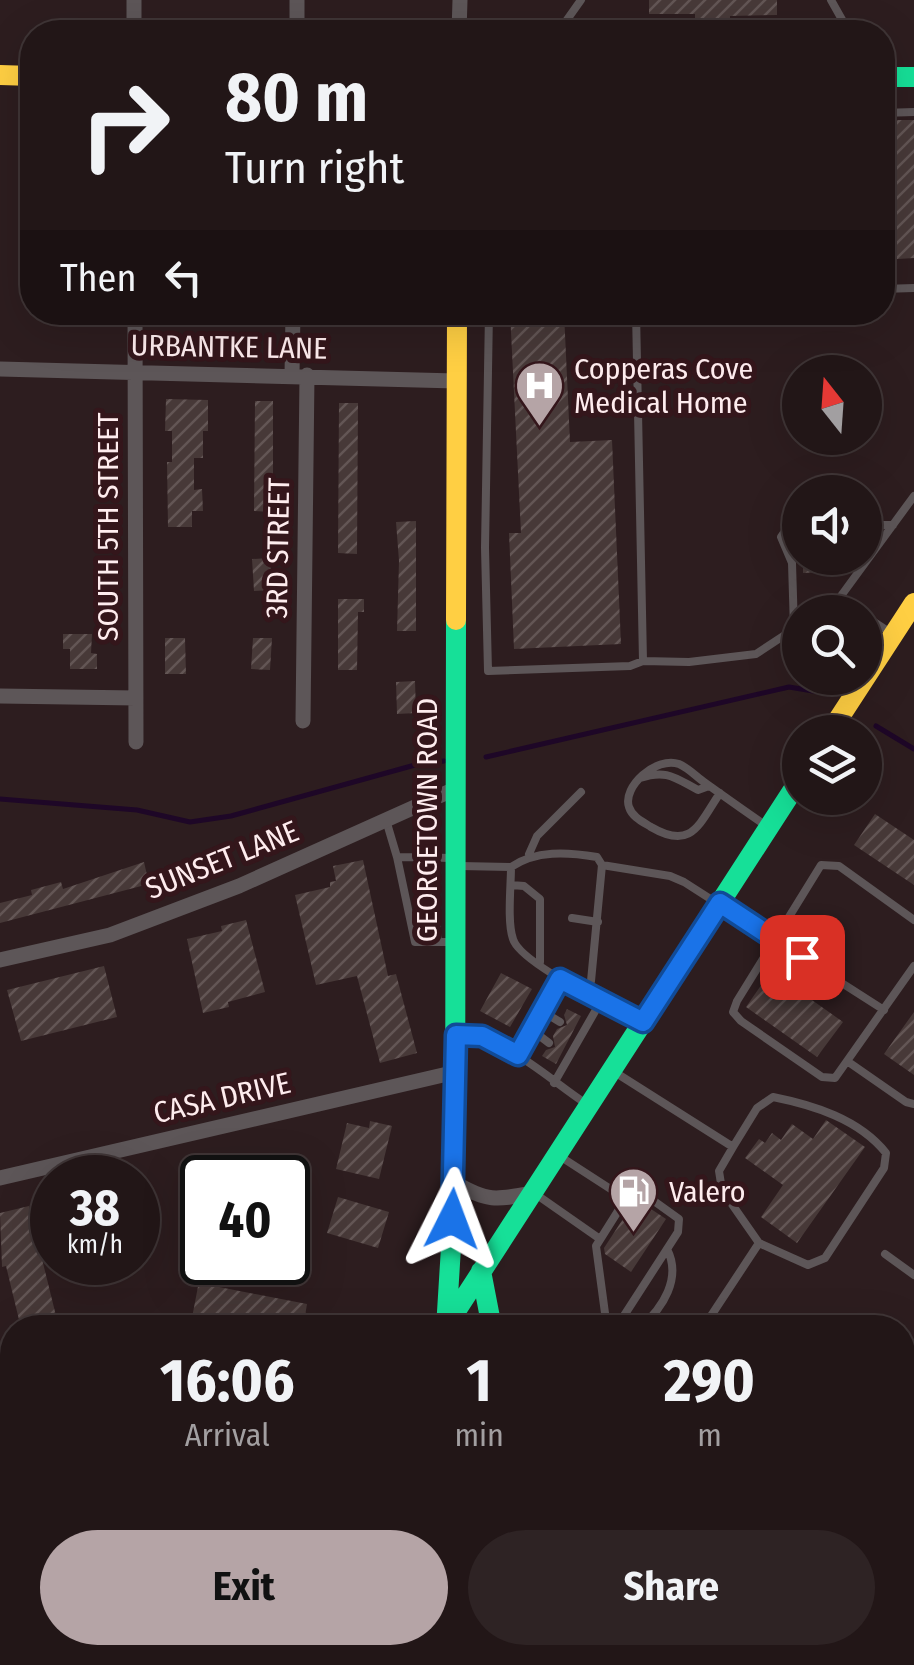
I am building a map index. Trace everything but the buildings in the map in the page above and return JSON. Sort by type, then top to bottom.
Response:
[{"type":"street","name":"SOUTH 5TH STREET","points":[[135,325],[136,742]]},
{"type":"street","name":"3RD STREET","points":[[294,325],[299,375],[303,721]]},
{"type":"street","name":"GEORGETOWN ROAD","points":[[446,1315],[455,1183],[456,1035],[447,942],[457,862],[457,325]]},
{"type":"street","name":"URBANTKE LANE","points":[[0,369],[456,381]]},
{"type":"street","points":[[841,715],[914,602]]},
{"type":"street","points":[[0,696],[136,698]]},
{"type":"street","name":"SUNSET LANE","points":[[0,960],[110,935],[239,886],[457,788]]},
{"type":"street","points":[[453,1315],[782,807]]},
{"type":"street","name":"CASA DRIVE","points":[[0,1178],[456,1072]]},
{"type":"street","points":[[455,1183],[481,1198],[496,1200],[533,1192]]},
{"type":"street","points":[[481,1271],[489,1315]]},
{"type":"lane","points":[[489,325],[485,548],[488,670],[690,662],[756,654],[782,637]]},
{"type":"lane","points":[[636,325],[643,662]]},
{"type":"lane","points":[[842,595],[914,496]]},
{"type":"lane","points":[[882,525],[892,525]]},
{"type":"lane","points":[[882,626],[894,634]]},
{"type":"lane","points":[[720,793],[693,832],[680,838],[668,837],[629,810],[628,800],[645,770],[658,764],[678,764],[710,786],[769,827]]},
{"type":"lane","points":[[640,778],[657,772],[698,790],[710,786]]},
{"type":"lane","points":[[396,857],[511,867],[529,854],[537,836],[581,792]]},
{"type":"lane","points":[[386,820],[415,942],[447,942],[430,857]]},
{"type":"lane","points":[[529,854],[585,855],[596,857],[602,865],[591,981],[586,993]]},
{"type":"lane","points":[[602,865],[670,876],[720,903],[884,1010]]},
{"type":"lane","points":[[914,920],[839,866],[821,865],[733,1012],[822,1077],[835,1078],[914,966]]},
{"type":"lane","points":[[511,867],[513,939],[520,950],[560,979],[643,1022]]},
{"type":"lane","points":[[511,884],[524,886],[540,899],[540,962]]},
{"type":"lane","points":[[540,918],[553,918]]},
{"type":"lane","points":[[572,918],[598,922]]},
{"type":"lane","points":[[518,1055],[560,979]]},
{"type":"lane","points":[[554,1083],[568,1052],[584,1034],[601,1001]]},
{"type":"lane","points":[[542,1011],[560,1022]]},
{"type":"lane","points":[[532,1030],[550,1042]]},
{"type":"lane","points":[[574,1030],[584,1034]]},
{"type":"lane","points":[[456,1035],[482,1036],[518,1055],[588,1105]]},
{"type":"lane","points":[[847,1061],[914,1104]]},
{"type":"lane","points":[[612,1070],[733,1147]]},
{"type":"lane","points":[[772,1097],[818,1106],[878,1144],[886,1154],[884,1168],[825,1258],[808,1265],[759,1243],[722,1190],[719,1171],[733,1147],[756,1108],[772,1097]]},
{"type":"lane","points":[[558,1154],[626,1199]]},
{"type":"lane","points":[[605,1315],[595,1254],[630,1192],[640,1190],[679,1219],[678,1232],[625,1315]]},
{"type":"lane","points":[[533,1192],[600,1240]]},
{"type":"lane","points":[[712,1315],[759,1243]]},
{"type":"lane","points":[[652,1315],[673,1284],[673,1260],[668,1249]]},
{"type":"lane","points":[[886,1254],[914,1275]]},
{"type":"waterway","points":[[486,757],[782,689]]},
{"type":"waterway","points":[[882,730],[914,749]]},
{"type":"waterway","points":[[0,799],[137,810],[190,822],[231,816],[415,765],[444,761]]},
{"type":"traffic: fast","points":[[895,77],[914,77]]},
{"type":"traffic: fast","points":[[447,1315],[455,1183],[456,620]]},
{"type":"traffic: fast","points":[[453,1315],[782,807]]},
{"type":"traffic: fast","points":[[481,1271],[489,1315]]},
{"type":"traffic: slow","points":[[0,75],[20,76]]},
{"type":"traffic: slow","points":[[456,620],[457,325]]},
{"type":"traffic: slow","points":[[841,715],[914,603]]},
{"type":"place","name":"Copperas Cove Medical Home","points":[[539,428]]},
{"type":"place","name":"Valero","points":[[634,1234]]},
{"type":"route","points":[[452,1219],[456,1035],[482,1036],[518,1055],[560,979],[643,1022],[720,903],[802,957]]}]
